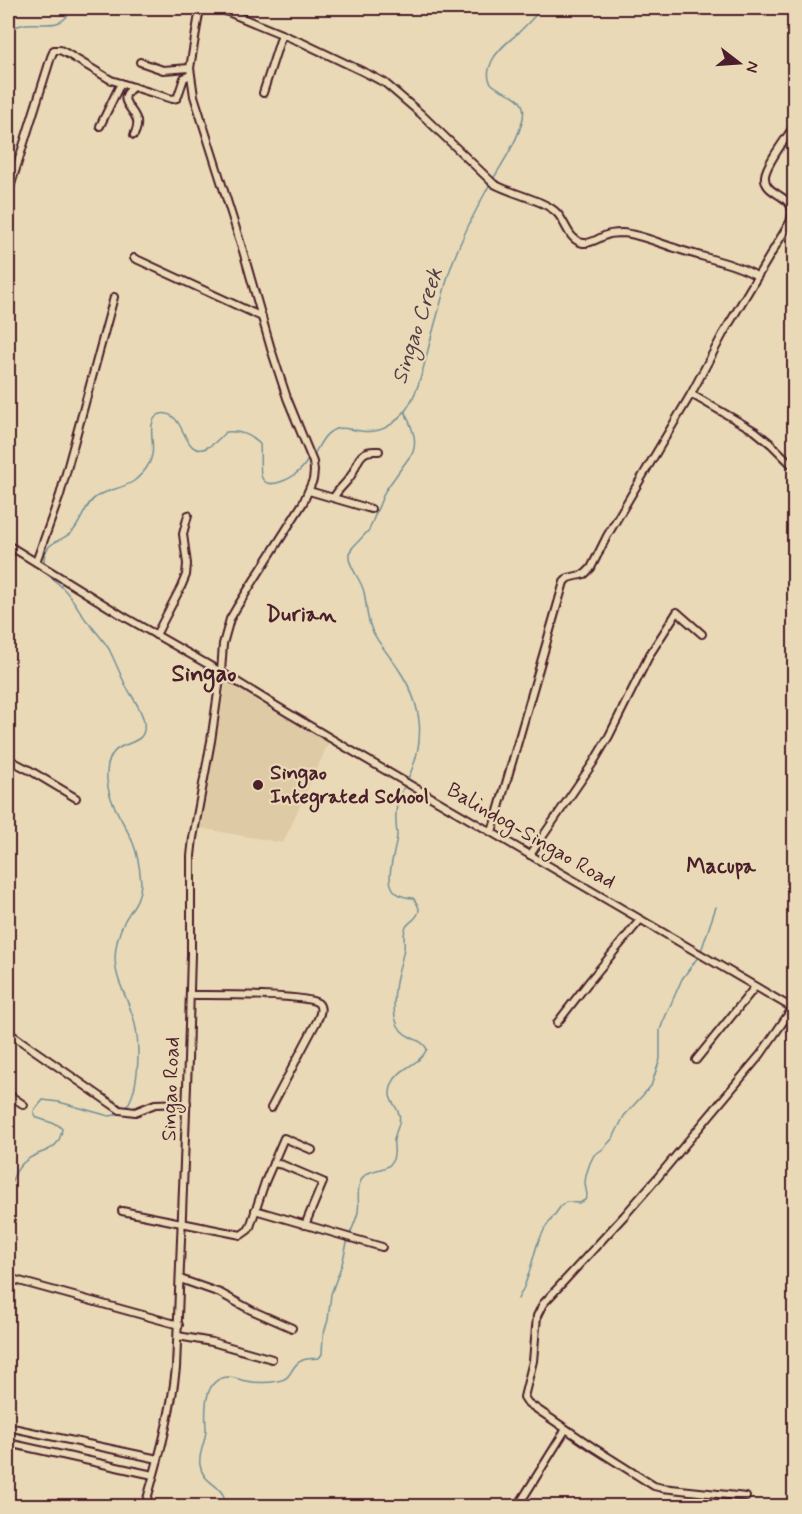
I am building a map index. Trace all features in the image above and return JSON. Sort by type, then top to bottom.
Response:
[{"type":"street","points":[[200,8],[190,72],[194,96],[287,398],[313,462],[314,471],[309,491],[371,508]]},
{"type":"street","points":[[218,8],[282,34],[385,83],[495,184],[548,206],[556,212],[562,218],[570,234],[580,243],[593,242],[614,233],[634,234],[739,267],[758,276]]},
{"type":"street","points":[[263,93],[282,34]]},
{"type":"street","points":[[8,194],[54,50],[60,50],[104,77],[174,99],[178,96],[184,78],[190,72]]},
{"type":"street","points":[[140,62],[163,70],[190,72]]},
{"type":"street","points":[[100,126],[121,83]]},
{"type":"street","points":[[133,87],[125,96],[137,122],[134,135]]},
{"type":"street","points":[[492,832],[564,582],[568,578],[585,574],[591,568],[607,536],[792,216],[790,203],[768,186],[765,176],[768,167],[795,126]]},
{"type":"street","points":[[134,258],[262,317]]},
{"type":"street","points":[[36,562],[60,495],[114,297]]},
{"type":"street","points":[[691,394],[755,431],[795,467]]},
{"type":"street","points":[[334,497],[352,475],[360,457],[364,453],[379,450]]},
{"type":"street","name":"Singao Road","points":[[145,1506],[174,1389],[179,1325],[187,1103],[192,847],[221,672],[223,644],[230,619],[309,491]]},
{"type":"street","points":[[156,635],[186,575],[187,564],[183,534],[188,515]]},
{"type":"street","name":"Balindog-Singao Road","points":[[8,545],[299,720],[755,987],[794,1007]]},
{"type":"street","points":[[530,855],[593,763],[650,654],[677,612],[702,633]]},
{"type":"street","points":[[8,759],[76,798]]},
{"type":"street","points":[[557,1023],[640,920]]},
{"type":"street","points":[[696,1060],[755,987]]},
{"type":"street","points":[[190,995],[288,998],[313,1001],[320,1006],[320,1016],[271,1108]]},
{"type":"street","points":[[746,1497],[654,1486],[528,1403],[524,1397],[533,1361],[536,1321],[548,1297],[624,1216],[687,1142],[761,1054],[794,1007]]},
{"type":"street","points":[[8,1032],[120,1110],[135,1112],[149,1105],[187,1103]]},
{"type":"street","points":[[8,1094],[24,1105]]},
{"type":"street","points":[[122,1211],[241,1234],[250,1227],[284,1138],[312,1150]]},
{"type":"street","points":[[273,1163],[323,1182],[305,1225]]},
{"type":"street","points":[[255,1210],[382,1247]]},
{"type":"street","points":[[12,1279],[179,1325]]},
{"type":"street","points":[[180,1279],[220,1293],[292,1328]]},
{"type":"street","points":[[178,1336],[212,1342],[272,1359]]},
{"type":"street","points":[[8,1427],[158,1459]]},
{"type":"street","points":[[518,1506],[566,1429]]},
{"type":"street","points":[[8,1443],[153,1475]]},
{"type":"shaded area","name":"Singao Integrated School","points":[[226,681],[329,742],[283,843],[200,828]]},
{"type":"waterway","points":[[8,29],[26,24],[58,23],[68,15],[72,8]]},
{"type":"waterway","name":"Singao Creek","points":[[493,179],[518,134],[524,115],[519,100],[493,85],[489,80],[488,72],[494,57],[500,50],[543,8]]},
{"type":"waterway","name":"Singao Creek","points":[[314,454],[330,432],[345,428],[368,432],[380,430],[396,420],[410,404],[420,378],[452,264],[490,184]]},
{"type":"waterway","points":[[405,411],[414,436],[413,452],[385,491],[369,530],[353,547],[349,553],[349,559],[363,588],[371,627],[407,683],[417,710],[418,751],[408,779]]},
{"type":"waterway","name":"Singao Creek","points":[[44,562],[50,546],[73,531],[92,500],[134,481],[146,469],[153,450],[152,423],[158,415],[166,414],[173,417],[194,448],[208,447],[226,432],[236,432],[252,438],[260,444],[261,475],[265,482],[280,482],[291,477],[302,469],[308,460]]},
{"type":"waterway","name":"Singao Creek","points":[[46,572],[66,591],[109,649],[144,722],[141,737],[114,752],[107,772],[107,782],[115,809],[135,848],[141,883],[138,898],[121,929],[115,954],[115,966],[134,1021],[138,1046],[135,1087],[126,1108]]},
{"type":"waterway","points":[[350,1234],[358,1212],[358,1190],[363,1177],[367,1173],[390,1165],[393,1161],[394,1140],[400,1117],[390,1094],[392,1084],[395,1078],[424,1055],[427,1049],[422,1043],[401,1030],[394,1011],[394,997],[404,948],[404,931],[417,916],[419,910],[413,898],[401,896],[394,891],[391,884],[391,865],[397,836],[397,808],[405,785]]},
{"type":"waterway","points":[[701,951],[716,907]]},
{"type":"waterway","points":[[518,1299],[545,1228],[566,1202],[579,1203],[585,1200],[586,1175],[594,1155],[613,1138],[624,1116],[651,1086],[660,1059],[660,1030],[682,979],[698,957]]},
{"type":"waterway","name":"Singao Creek","points":[[8,1194],[19,1167],[28,1159],[52,1148],[60,1138],[62,1129],[58,1125],[35,1117],[34,1111],[43,1100],[59,1102],[109,1116],[121,1113]]},
{"type":"waterway","points":[[225,1506],[223,1495],[206,1478],[200,1465],[206,1434],[207,1397],[210,1389],[214,1383],[228,1377],[258,1382],[283,1380],[297,1363],[319,1358],[322,1354],[331,1294],[348,1239]]},
{"type":"place","name":"Singao Integrated School","points":[[258,785]]},
{"type":"district","name":"Durian","points":[[301,615]]},
{"type":"district","name":"Singao","points":[[204,674]]},
{"type":"district","name":"Macupa","points":[[721,867]]}]
